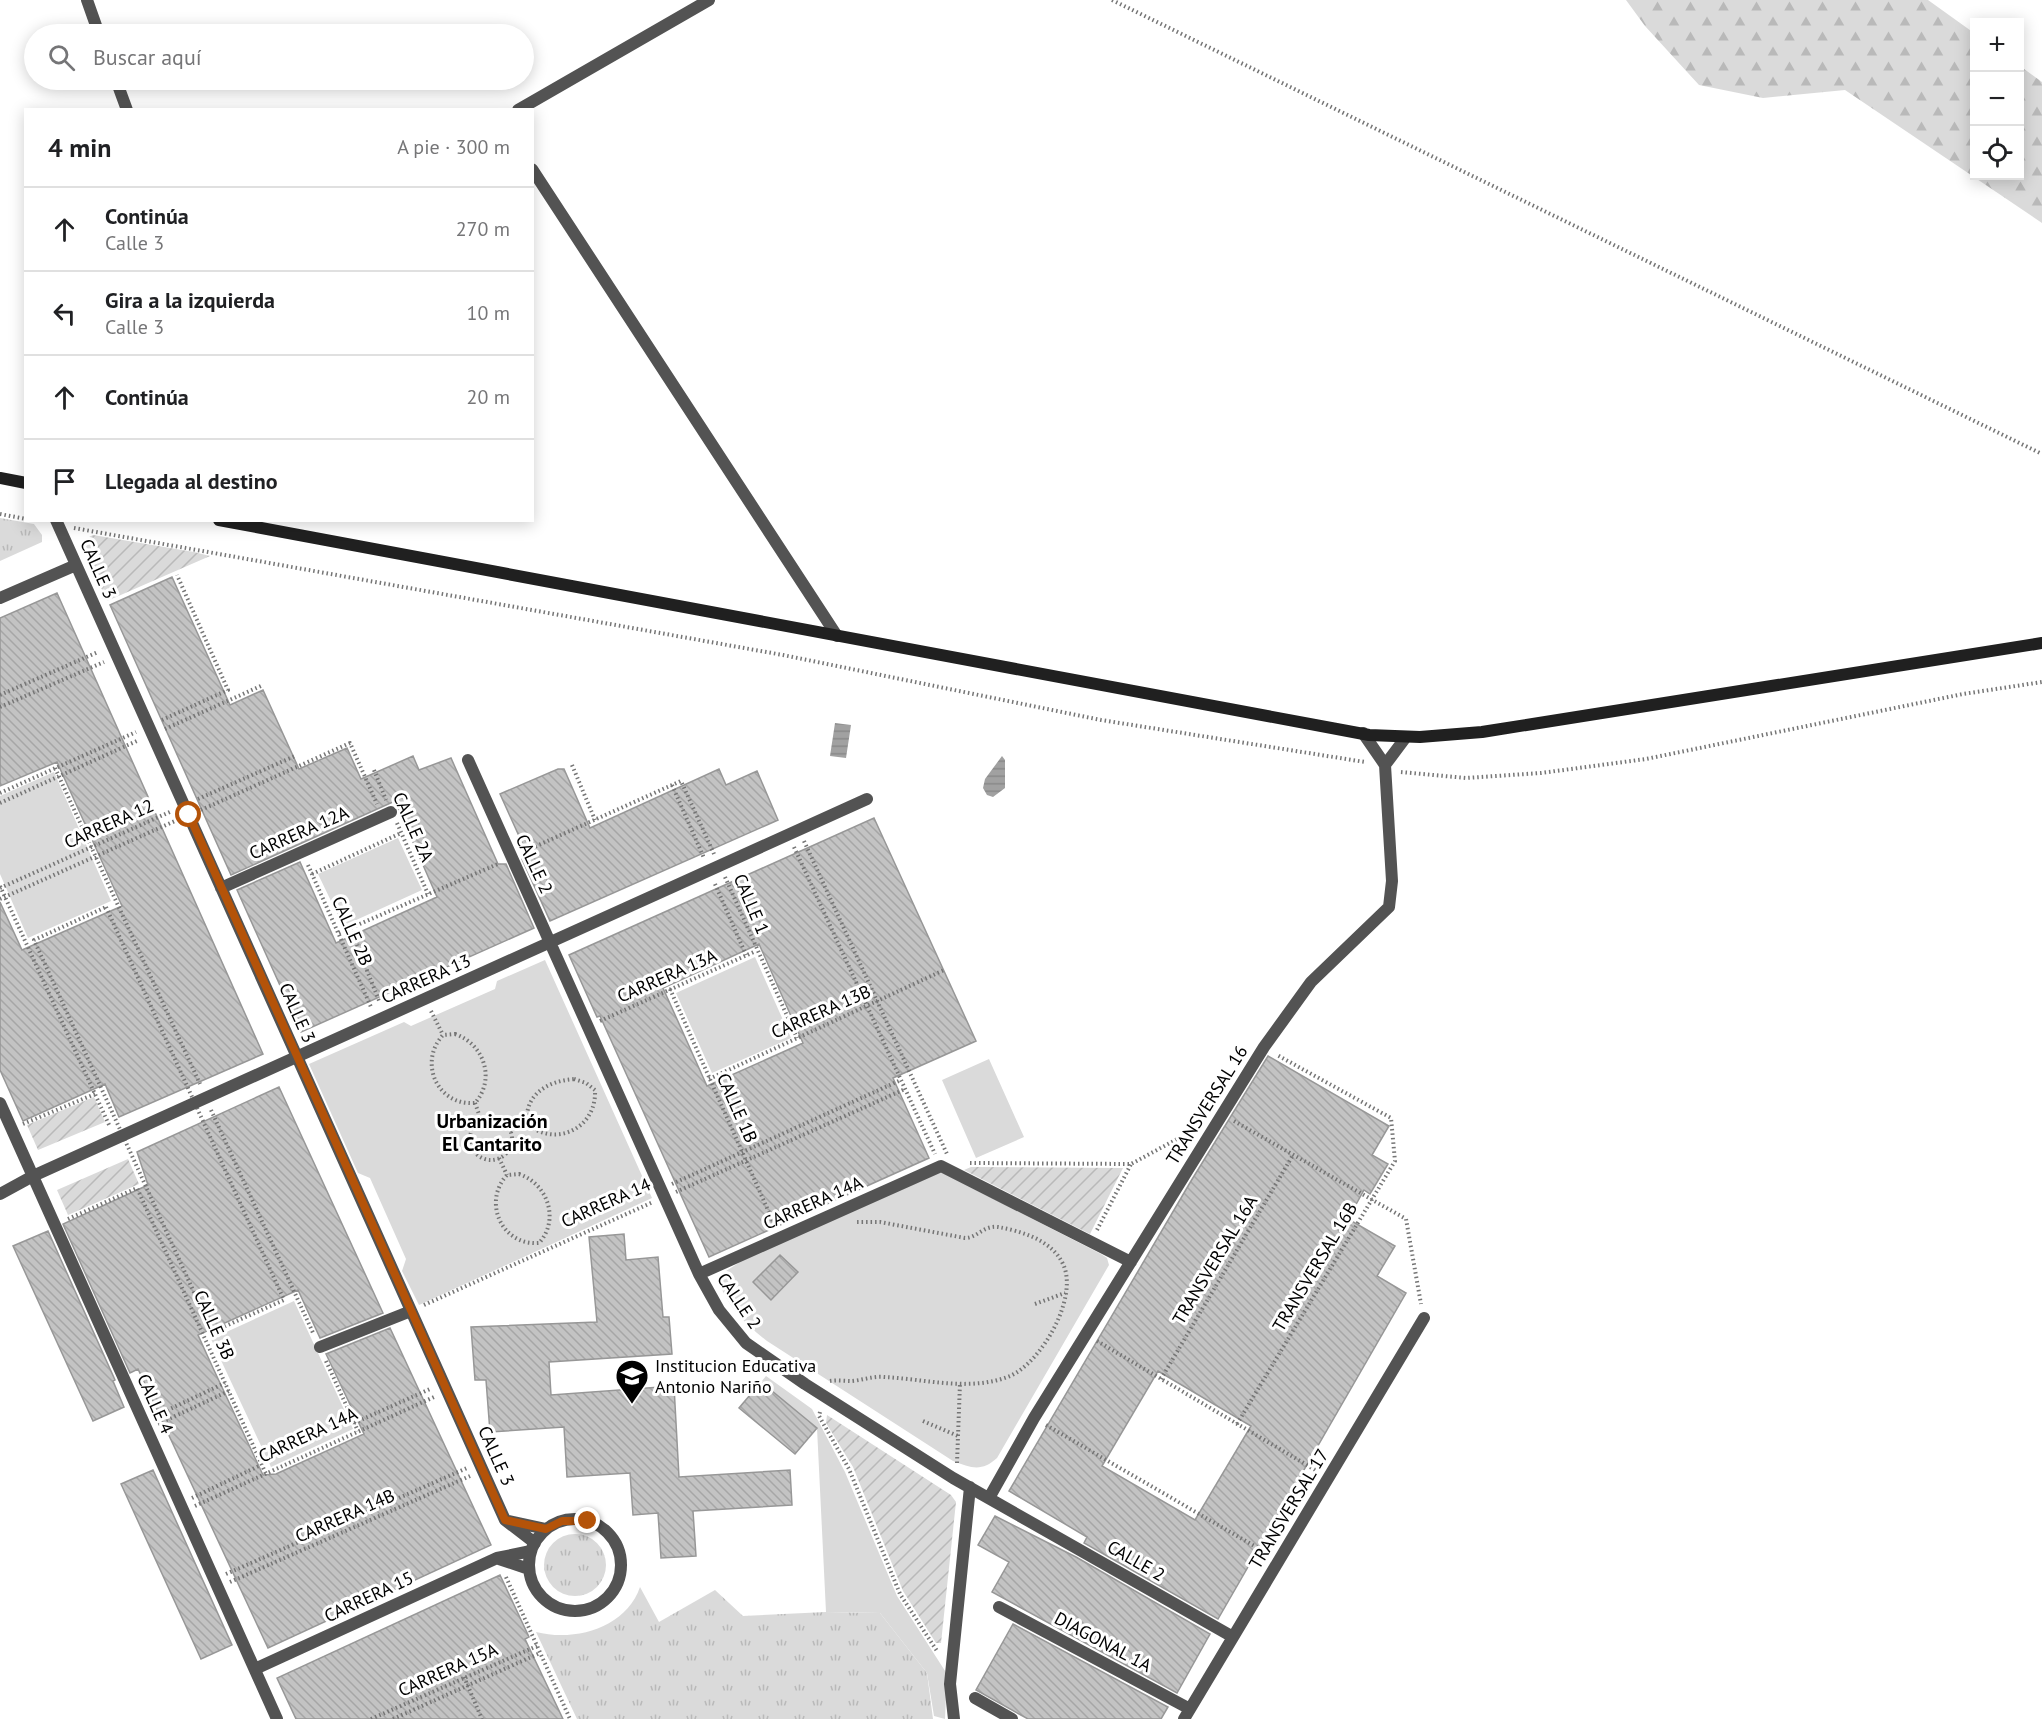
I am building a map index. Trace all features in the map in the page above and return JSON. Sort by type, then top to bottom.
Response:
[{"type":"main road","points":[[0,478],[24,483]]},
{"type":"main road","points":[[230,522],[1363,734],[1406,737],[1501,730],[2042,643]]},
{"type":"street","points":[[87,0],[95,24]]},
{"type":"street","points":[[521,108],[710,0]]},
{"type":"street","points":[[120,90],[126,108]]},
{"type":"street","points":[[534,173],[837,636]]},
{"type":"street","name":"CALLE 3","points":[[57,522],[505,1520],[533,1547]]},
{"type":"street","points":[[0,598],[76,565]]},
{"type":"street","points":[[1363,734],[1385,765],[1406,737]]},
{"type":"street","name":"CALLE 2","points":[[468,760],[699,1274],[719,1310],[746,1343],[805,1384],[950,1476],[1233,1637]]},
{"type":"street","name":"TRANSVERSAL 16","points":[[989,1498],[1034,1418],[1264,1047],[1311,982],[1389,908],[1392,881],[1385,765]]},
{"type":"street","name":"CARRERA 13","points":[[0,1194],[33,1176],[867,799]]},
{"type":"street","name":"CARRERA 12A","points":[[221,888],[387,814]]},
{"type":"street","name":"CALLE 4","points":[[0,1103],[277,1719]]},
{"type":"street","points":[[946,1166],[1131,1262]]},
{"type":"street","name":"CARRERA 14A","points":[[699,1274],[946,1166]]},
{"type":"street","points":[[320,1347],[411,1311]]},
{"type":"street","name":"TRANSVERSAL 17","points":[[1187,1714],[1424,1318]]},
{"type":"street","points":[[954,1719],[950,1684],[970,1487]]},
{"type":"street","points":[[580,1519],[604,1530],[619,1552],[621,1569],[615,1587],[596,1605],[579,1610],[561,1608],[539,1594],[529,1569],[533,1547],[546,1529],[562,1521],[580,1519]]},
{"type":"street","points":[[505,1520],[546,1529]]},
{"type":"street","name":"CARRERA 15","points":[[255,1669],[497,1558],[533,1547]]},
{"type":"street","points":[[497,1558],[529,1569]]},
{"type":"street","name":"DIAGONAL 1A","points":[[999,1607],[1187,1714]]},
{"type":"street","points":[[975,1698],[1012,1719]]},
{"type":"path","points":[[1112,0],[2042,454]]},
{"type":"path","points":[[0,514],[24,519]]},
{"type":"path","points":[[0,803],[228,690],[177,575]]},
{"type":"path","points":[[0,695],[115,651]]},
{"type":"path","points":[[0,707],[115,651]]},
{"type":"path","points":[[0,793],[263,685]]},
{"type":"path","name":"CALLE 2A","points":[[350,743],[387,814],[401,833],[428,894]]},
{"type":"path","name":"CARRERA 12","points":[[0,887],[295,756]]},
{"type":"path","points":[[572,765],[595,820]]},
{"type":"path","name":"CALLE 2A","points":[[374,770],[387,814]]},
{"type":"path","name":"CALLE 1","points":[[681,781],[797,1038]]},
{"type":"path","points":[[794,832],[878,1002],[946,1166]]},
{"type":"path","points":[[794,832],[867,1006],[905,1089],[946,1166]]},
{"type":"path","points":[[312,874],[401,833]]},
{"type":"path","name":"CALLE 2B","points":[[302,852],[382,1019]]},
{"type":"path","points":[[0,887],[116,1139]]},
{"type":"path","points":[[34,940],[106,908]]},
{"type":"path","name":"CALLE 2B","points":[[350,928],[382,1019]]},
{"type":"path","name":"CARRERA 13A","points":[[589,1026],[756,951]]},
{"type":"path","name":"CARRERA 13B","points":[[709,1079],[944,970]]},
{"type":"path","name":"CALLE 1B","points":[[670,989],[780,1237]]},
{"type":"path","points":[[425,999],[443,1035]]},
{"type":"path","points":[[454,1034],[466,1038],[475,1046],[486,1070],[487,1082],[483,1094],[475,1103],[463,1104],[452,1100],[442,1092],[431,1067],[430,1055],[435,1044],[443,1035],[454,1034]]},
{"type":"path","name":"TRANSVERSAL 16B","points":[[1237,1424],[1395,1161],[1391,1118],[1264,1047]]},
{"type":"path","points":[[574,1079],[586,1083],[595,1090],[596,1103],[585,1123],[560,1135],[548,1136],[537,1132],[527,1124],[526,1112],[537,1091],[562,1080],[574,1079]]},
{"type":"path","name":"CARRERA 14","points":[[411,1311],[543,1251],[742,1152],[901,1080]]},
{"type":"path","name":"CARRERA 14","points":[[663,1193],[746,1160],[905,1089]]},
{"type":"path","points":[[12,1129],[94,1094]]},
{"type":"path","points":[[475,1103],[481,1120]]},
{"type":"path","points":[[946,1166],[962,1162],[1131,1164],[1222,1115],[1406,1219],[1424,1318]]},
{"type":"path","points":[[497,1118],[510,1130],[511,1147],[499,1158],[483,1159],[471,1148],[470,1132],[481,1120],[497,1118]]},
{"type":"path","points":[[510,1130],[527,1124]]},
{"type":"path","name":"TRANSVERSAL 16A","points":[[1161,1379],[1293,1155]]},
{"type":"path","points":[[499,1158],[507,1175]]},
{"type":"path","points":[[1091,1241],[1131,1164]]},
{"type":"path","points":[[519,1174],[530,1178],[539,1186],[550,1211],[551,1222],[548,1234],[539,1243],[528,1244],[516,1240],[507,1232],[496,1208],[495,1195],[499,1184],[507,1175],[519,1174]]},
{"type":"path","name":"CALLE 3B","points":[[55,1225],[137,1188],[266,1474]]},
{"type":"path","points":[[805,1384],[876,1376],[923,1382],[987,1383],[1019,1372],[1048,1341],[1066,1293],[1066,1274],[1063,1263],[1047,1245],[1030,1236],[995,1227],[984,1229],[970,1238],[958,1238],[880,1222],[846,1221],[836,1213]]},
{"type":"path","points":[[539,1243],[543,1251]]},
{"type":"path","points":[[1035,1304],[1066,1293]]},
{"type":"path","points":[[212,1332],[284,1300]]},
{"type":"path","points":[[1086,1335],[1328,1478]]},
{"type":"path","points":[[145,1426],[225,1383]]},
{"type":"path","points":[[950,1476],[957,1468],[960,1383]]},
{"type":"path","name":"CARRERA 14A","points":[[354,1423],[445,1387]]},
{"type":"path","name":"CARRERA 14A","points":[[182,1507],[266,1474],[445,1387]]},
{"type":"path","points":[[145,1426],[229,1391]]},
{"type":"path","points":[[822,1395],[819,1416],[849,1469],[900,1594],[943,1659]]},
{"type":"path","points":[[1034,1418],[1279,1560]]},
{"type":"path","points":[[923,1421],[958,1436]]},
{"type":"path","name":"CARRERA 14A","points":[[182,1507],[261,1465]]},
{"type":"path","name":"CARRERA 14B","points":[[216,1583],[481,1467]]},
{"type":"path","name":"CARRERA 14B","points":[[216,1583],[481,1467]]},
{"type":"path","points":[[497,1558],[570,1719]]},
{"type":"path","name":"CARRERA 15A","points":[[371,1719],[537,1646]]},
{"type":"path","name":"CARRERA 15A","points":[[393,1719],[540,1653]]},
{"type":"path","points":[[464,1677],[482,1719]]},
{"type":"green space","points":[[1626,0],[1928,0],[1970,30],[1970,174],[1845,90],[1763,98],[1699,85],[1645,26]]},
{"type":"green space","points":[[2024,69],[2042,82],[2042,223],[1978,180],[2024,180]]},
{"type":"green space","points":[[0,518],[34,524],[42,535],[42,542],[0,561]]},
{"type":"green space","points":[[93,535],[210,556],[107,601],[83,547],[83,540]]},
{"type":"green space","points":[[54,772],[111,901],[28,938],[0,874],[0,796]]},
{"type":"green space","points":[[398,838],[422,890],[343,926],[318,874]]},
{"type":"green space","points":[[755,957],[791,1038],[712,1073],[676,993]]},
{"type":"green space","points":[[545,960],[652,1198],[419,1305],[402,1271],[406,1259],[370,1178],[358,1173],[309,1064],[404,1022],[411,1026],[495,989],[497,981]]},
{"type":"green space","points":[[989,1059],[1024,1137],[976,1158],[942,1080]]},
{"type":"green space","points":[[94,1097],[105,1122],[38,1150],[27,1125]]},
{"type":"green space","points":[[128,1159],[139,1184],[68,1215],[57,1190]]},
{"type":"green space","points":[[971,1167],[1123,1168],[1090,1234],[964,1170]]},
{"type":"green space","points":[[941,1172],[1101,1254],[1107,1258],[1109,1265],[997,1458],[981,1467],[971,1467],[953,1461],[767,1341],[738,1314],[726,1298],[718,1280],[720,1275],[743,1260]]},
{"type":"green space","points":[[294,1301],[353,1429],[271,1467],[211,1339]]},
{"type":"green space","points":[[766,1376],[812,1409],[845,1472],[897,1596],[947,1674],[945,1719],[934,1716],[927,1673],[880,1613],[826,1612],[817,1428],[761,1382]]},
{"type":"green space","points":[[827,1415],[951,1495],[956,1502],[941,1643],[936,1643],[903,1591],[853,1467],[826,1423]]},
{"type":"green space","points":[[575,1534],[587,1536],[597,1543],[604,1553],[606,1565],[604,1577],[597,1587],[587,1594],[575,1596],[563,1594],[553,1587],[546,1577],[544,1565],[546,1553],[553,1543],[563,1536]]},
{"type":"green space","points":[[640,1587],[659,1622],[715,1590],[743,1616],[826,1612],[880,1613],[927,1673],[933,1719],[577,1719],[536,1632],[567,1635],[597,1629],[623,1613],[633,1601]]},
{"type":"shaded area","points":[[835,723],[851,725],[846,758],[830,756]]},
{"type":"shaded area","points":[[1002,756],[1005,760],[1005,788],[993,797],[987,795],[983,788],[985,779]]},
{"type":"building","points":[[172,577],[230,705],[263,690],[299,769],[347,748],[361,779],[413,756],[419,770],[451,758],[498,864],[506,864],[534,928],[301,1032],[237,890],[300,862],[336,943],[437,897],[395,801],[231,875],[110,605]]},
{"type":"building","points":[[57,593],[263,1054],[119,1117],[105,1084],[23,1121],[0,1070],[0,902],[22,950],[122,906],[57,762],[0,786],[0,618]]},
{"type":"building","points":[[558,769],[564,769],[590,828],[719,769],[726,785],[757,771],[778,820],[550,921],[522,859],[528,856],[500,794]]},
{"type":"building","points":[[874,818],[976,1041],[893,1078],[929,1158],[709,1257],[600,1016],[597,1017],[569,955]],"holes":[[[759,944],[803,1043],[707,1086],[663,988]]]},
{"type":"building","points":[[1268,1056],[1389,1126],[1372,1155],[1388,1164],[1370,1194],[1364,1190],[1348,1219],[1395,1246],[1377,1276],[1406,1293],[1218,1619],[1084,1543],[1087,1537],[1009,1491],[1191,1181]],"holes":[[[1158,1371],[1251,1426],[1195,1520],[1102,1466]]]},
{"type":"building","points":[[279,1087],[383,1313],[320,1338],[298,1290],[198,1335],[213,1368],[263,1475],[276,1474],[364,1434],[326,1354],[390,1328],[491,1545],[268,1648],[138,1369],[130,1373],[63,1224],[148,1185],[137,1152]]},
{"type":"building","points":[[48,1231],[115,1380],[113,1381],[124,1407],[93,1421],[13,1246]]},
{"type":"building","points":[[624,1234],[626,1260],[658,1257],[663,1317],[669,1317],[672,1354],[549,1362],[551,1395],[674,1386],[679,1477],[790,1470],[792,1505],[693,1511],[696,1556],[661,1558],[658,1513],[633,1515],[630,1473],[567,1477],[564,1427],[490,1432],[486,1380],[475,1380],[471,1327],[597,1322],[589,1237]]},
{"type":"building","points":[[780,1255],[798,1272],[771,1300],[753,1282]]},
{"type":"building","points":[[761,1382],[817,1428],[795,1454],[739,1408]]},
{"type":"building","points":[[153,1470],[232,1645],[201,1659],[121,1484]]},
{"type":"building","points":[[995,1516],[1076,1557],[1210,1634],[1177,1693],[992,1592],[1009,1562],[978,1545]]},
{"type":"building","points":[[500,1575],[529,1637],[525,1639],[563,1719],[296,1719],[277,1678]]},
{"type":"building","points":[[1013,1624],[1168,1707],[1161,1719],[1028,1719],[976,1690]]},
{"type":"place","name":"Institucion Educativa Antonio Nariño","points":[[632,1405]]},
{"type":"district","name":"Urbanización El Cantarito","points":[[492,1132]]},
{"type":"route","points":[[189,815],[505,1520],[546,1529],[571,1519],[588,1521]]}]
